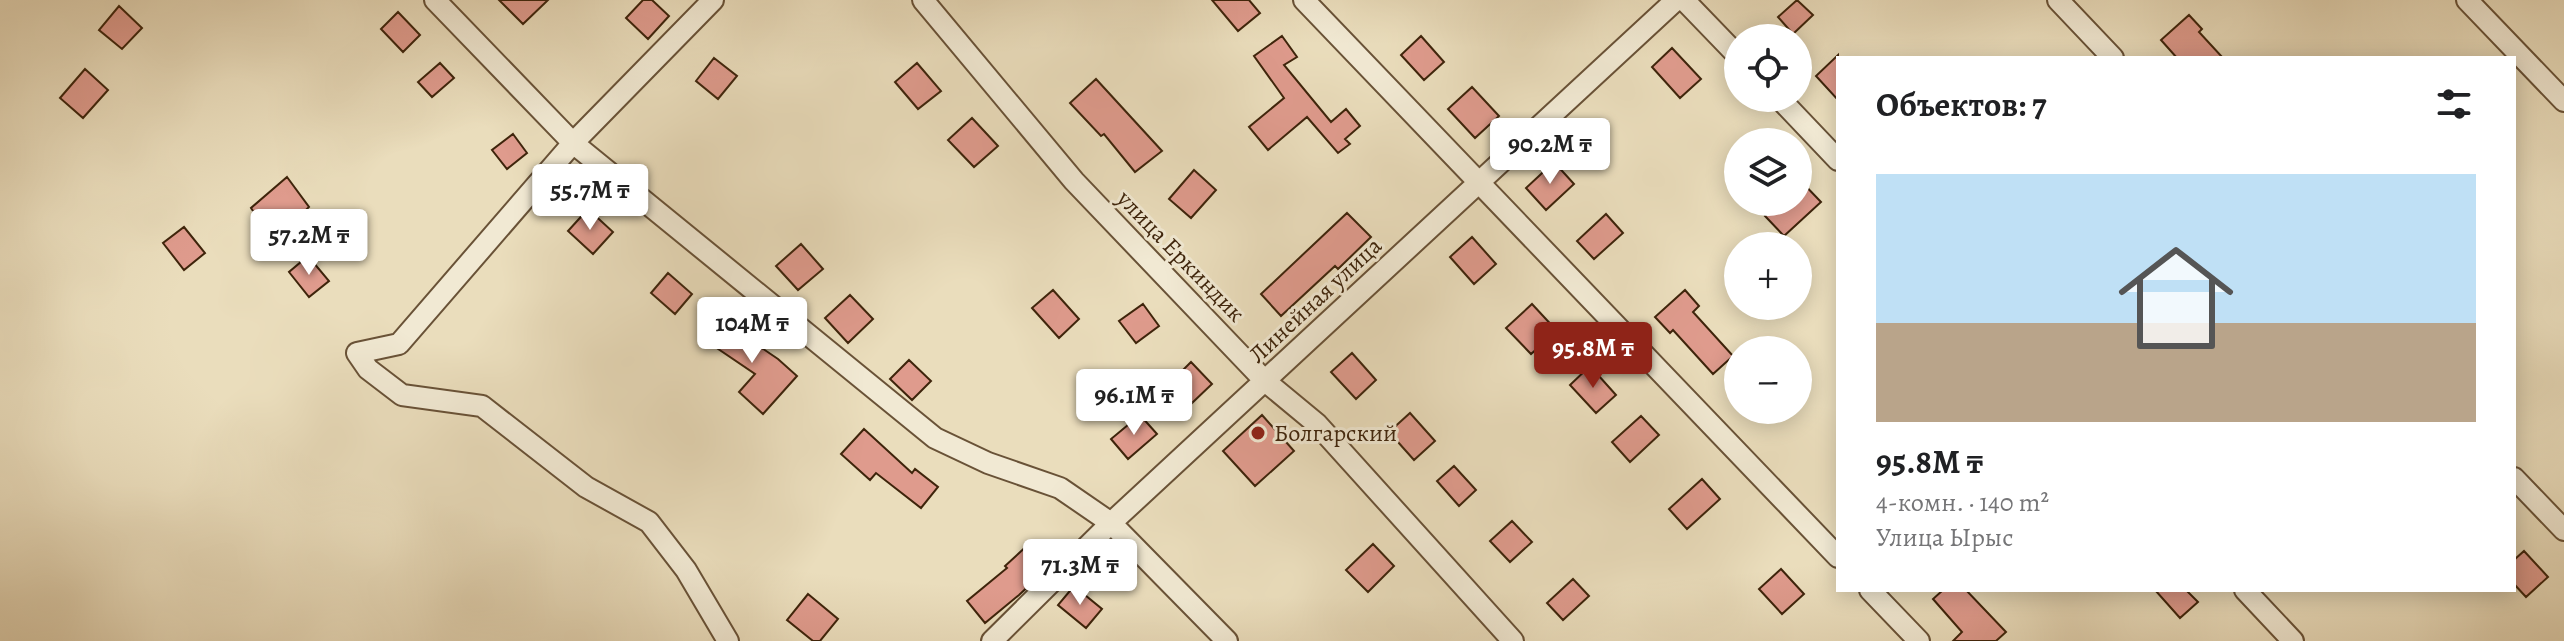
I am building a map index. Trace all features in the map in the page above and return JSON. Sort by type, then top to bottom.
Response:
[{"type":"street","points":[[435,0],[573,143],[935,438],[988,463],[1060,488],[1111,523],[1227,641]]},
{"type":"street","points":[[713,0],[573,143],[399,344],[357,353],[368,369],[402,395],[482,406],[586,487],[649,522],[686,570],[728,641]]},
{"type":"street","name":"улица Еркиндик","points":[[923,0],[1074,181],[1265,381],[1317,424],[1513,641]]},
{"type":"street","points":[[1304,0],[1836,555]]},
{"type":"street","name":"Линейная улица","points":[[992,641],[1111,523],[1676,0]]},
{"type":"street","points":[[1684,0],[1724,41]]},
{"type":"street","points":[[2058,0],[2111,56]]},
{"type":"street","points":[[2467,0],[2564,101]]},
{"type":"street","points":[[1792,112],[1836,158]]},
{"type":"street","points":[[2516,480],[2564,530]]},
{"type":"street","points":[[1872,592],[1919,641]]},
{"type":"street","points":[[2247,592],[2293,641]]},
{"type":"building","points":[[499,0],[548,0],[523,24]]},
{"type":"building","points":[[643,0],[652,0],[669,16],[648,39],[626,18]]},
{"type":"building","points":[[1212,0],[1249,0],[1260,13],[1238,31]]},
{"type":"building","points":[[1797,0],[1813,15],[1804,24],[1784,24],[1778,17]]},
{"type":"building","points":[[119,6],[142,28],[122,49],[99,30]]},
{"type":"building","points":[[398,12],[420,35],[403,52],[381,29]]},
{"type":"building","points":[[2189,15],[2202,29],[2199,32],[2221,56],[2175,56],[2161,40]]},
{"type":"building","points":[[1282,36],[1297,57],[1284,65],[1331,122],[1346,109],[1360,126],[1345,139],[1350,144],[1338,153],[1307,117],[1268,150],[1249,127],[1284,98],[1254,56]]},
{"type":"building","points":[[1421,36],[1444,62],[1424,80],[1401,55]]},
{"type":"building","points":[[1672,48],[1701,79],[1680,98],[1652,67]]},
{"type":"building","points":[[1836,57],[1836,98],[1816,76]]},
{"type":"building","points":[[714,58],[737,76],[718,99],[696,81]]},
{"type":"building","points":[[440,63],[454,78],[432,97],[418,82]]},
{"type":"building","points":[[917,63],[941,91],[918,109],[895,82]]},
{"type":"building","points":[[85,69],[108,90],[83,118],[60,98]]},
{"type":"building","points":[[1096,79],[1162,151],[1135,172],[1104,134],[1101,136],[1070,103]]},
{"type":"building","points":[[1472,87],[1499,116],[1475,138],[1448,109]]},
{"type":"building","points":[[972,118],[998,146],[974,167],[948,140]]},
{"type":"building","points":[[513,134],[527,153],[507,169],[492,150]]},
{"type":"building","points":[[1554,162],[1574,184],[1546,210],[1526,188]]},
{"type":"building","points":[[1194,170],[1216,190],[1191,218],[1169,199]]},
{"type":"building","points":[[287,177],[309,207],[274,241],[251,208]]},
{"type":"building","points":[[1812,193],[1821,202],[1812,210]]},
{"type":"building","points":[[588,209],[613,232],[593,254],[568,231]]},
{"type":"building","points":[[1347,213],[1371,237],[1281,316],[1261,294]]},
{"type":"building","points":[[1606,214],[1623,233],[1594,259],[1577,241]]},
{"type":"building","points":[[1765,216],[1806,216],[1788,232],[1780,232]]},
{"type":"building","points":[[184,227],[205,253],[184,270],[163,243]]},
{"type":"building","points":[[1472,237],[1496,264],[1474,284],[1450,257]]},
{"type":"building","points":[[801,244],[823,269],[798,290],[776,266]]},
{"type":"building","points":[[308,256],[329,281],[309,297],[289,272]]},
{"type":"building","points":[[668,273],[692,294],[675,314],[651,293]]},
{"type":"building","points":[[1053,290],[1079,319],[1059,338],[1032,308]]},
{"type":"building","points":[[1685,290],[1699,306],[1693,312],[1724,346],[1724,364],[1713,374],[1673,330],[1670,333],[1655,317]]},
{"type":"building","points":[[850,295],[873,319],[848,343],[825,318]]},
{"type":"building","points":[[1143,304],[1159,326],[1136,343],[1119,321]]},
{"type":"building","points":[[1532,304],[1557,331],[1531,354],[1506,328]]},
{"type":"building","points":[[716,317],[778,359],[797,376],[763,414],[739,392],[755,374],[702,338]]},
{"type":"building","points":[[1352,353],[1376,380],[1356,399],[1331,372]]},
{"type":"building","points":[[909,360],[931,381],[912,400],[890,379]]},
{"type":"building","points":[[1191,362],[1212,384],[1192,403],[1172,381]]},
{"type":"building","points":[[1590,366],[1616,395],[1596,413],[1570,385]]},
{"type":"building","points":[[1410,413],[1435,441],[1414,460],[1389,432]]},
{"type":"building","points":[[1140,415],[1157,434],[1128,459],[1111,439]]},
{"type":"building","points":[[1262,415],[1294,451],[1255,486],[1223,451]]},
{"type":"building","points":[[1641,416],[1659,435],[1630,462],[1612,442]]},
{"type":"building","points":[[864,429],[912,473],[915,469],[938,487],[921,508],[876,473],[870,480],[841,454]]},
{"type":"building","points":[[1454,466],[1476,490],[1459,506],[1437,481]]},
{"type":"building","points":[[1702,479],[1720,499],[1687,529],[1669,509]]},
{"type":"building","points":[[1512,521],[1532,542],[1510,562],[1490,541]]},
{"type":"building","points":[[1029,544],[1050,566],[985,623],[967,601],[1007,568],[1005,566]]},
{"type":"building","points":[[1373,544],[1394,566],[1368,592],[1346,570]]},
{"type":"building","points":[[2524,551],[2548,577],[2526,597],[2516,586],[2516,558]]},
{"type":"building","points":[[1781,569],[1804,594],[1782,614],[1759,589]]},
{"type":"building","points":[[1573,579],[1589,596],[1563,620],[1547,603]]},
{"type":"building","points":[[1074,586],[1102,609],[1086,628],[1058,605]]},
{"type":"building","points":[[1941,592],[1968,592],[2006,632],[1996,641],[1953,641],[1962,632],[1933,599]]},
{"type":"building","points":[[2157,592],[2188,592],[2198,602],[2180,618]]},
{"type":"building","points":[[808,594],[838,619],[820,641],[813,641],[787,620]]},
{"type":"place","name":"Болгарский","points":[[1258,433]]}]
